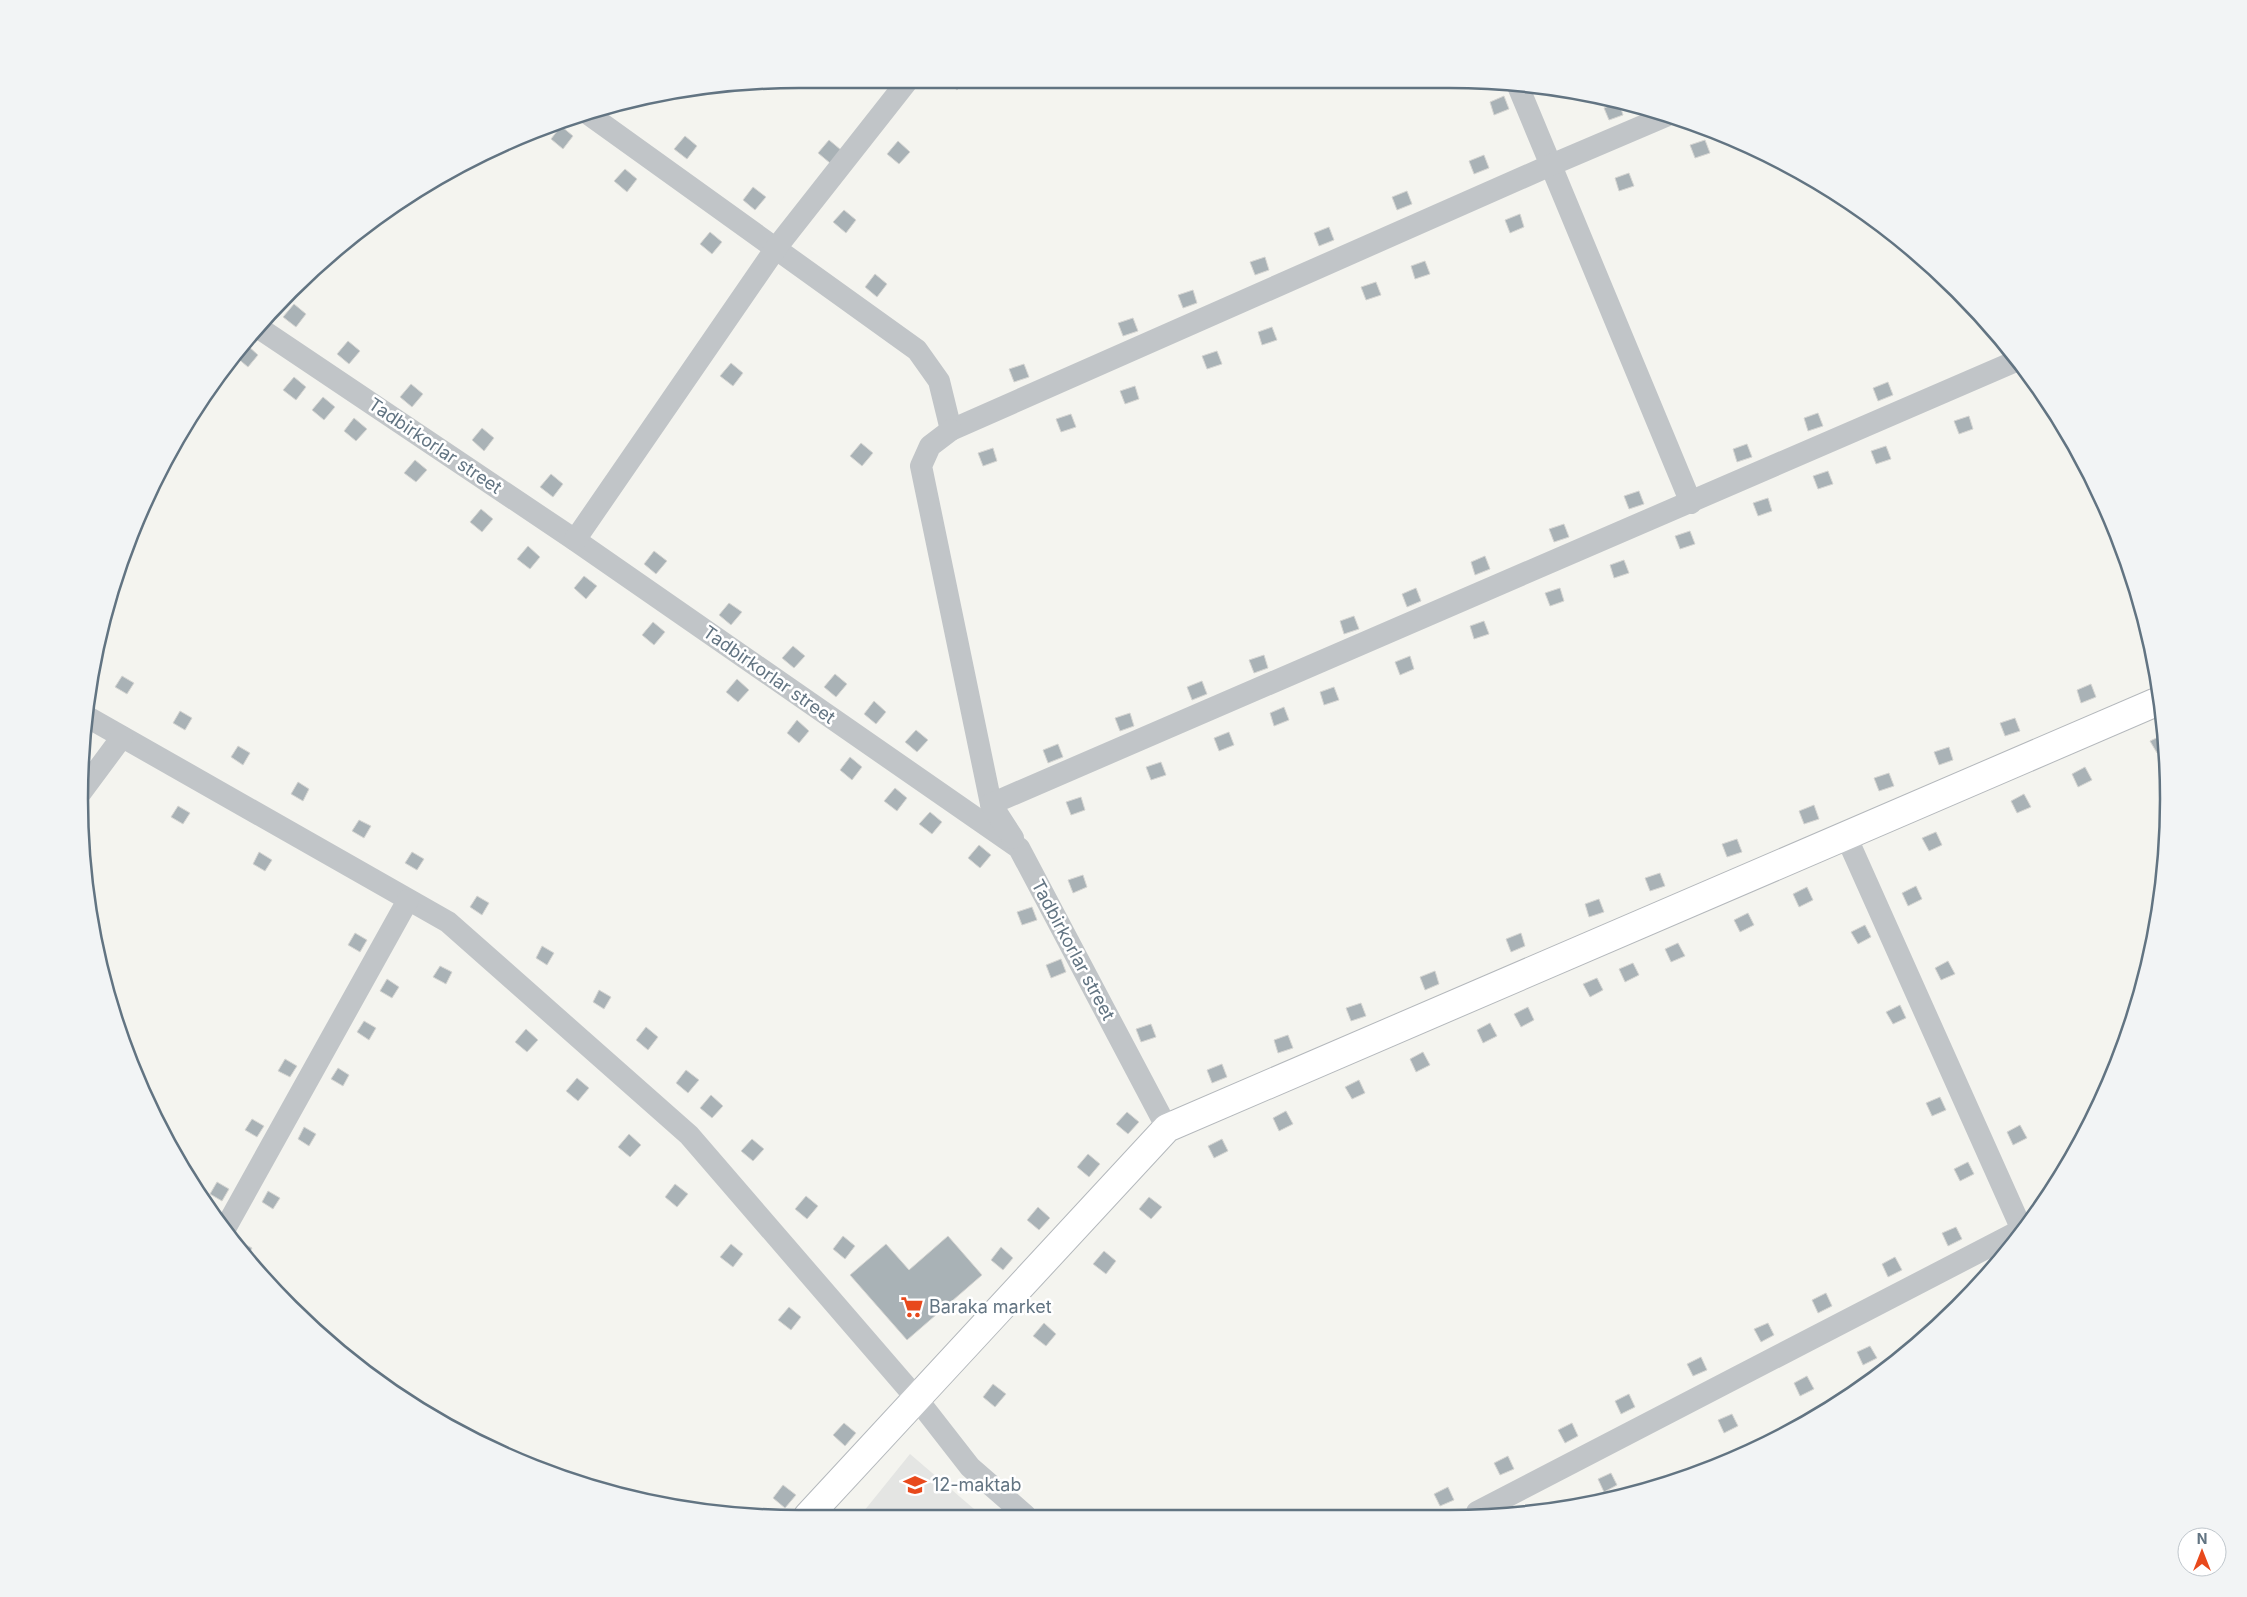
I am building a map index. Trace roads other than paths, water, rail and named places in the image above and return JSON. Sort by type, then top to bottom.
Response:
[{"type":"main road","points":[[814,1510],[1166,1128],[2153,704]]},
{"type":"street","points":[[575,540],[776,248],[902,88]]},
{"type":"street","points":[[1520,92],[1691,503]]},
{"type":"street","points":[[594,118],[917,350],[940,381],[951,430]]},
{"type":"street","points":[[1019,848],[991,804],[921,466],[930,446],[951,430],[1658,119]]},
{"type":"street","name":"Tadbirkorlar street","points":[[263,331],[575,540],[1019,848],[1166,1128]]},
{"type":"street","points":[[991,804],[2011,363]]},
{"type":"street","points":[[92,720],[448,922],[689,1135],[917,1399],[970,1467],[1019,1510]]},
{"type":"street","points":[[88,783],[122,737]]},
{"type":"street","points":[[1846,836],[2019,1222]]},
{"type":"street","points":[[228,1223],[408,900]]},
{"type":"street","points":[[1484,1508],[2007,1238]]},
{"type":"place","name":"Baraka market","points":[[912,1307]]},
{"type":"place","name":"12-maktab","points":[[915,1485]]}]
